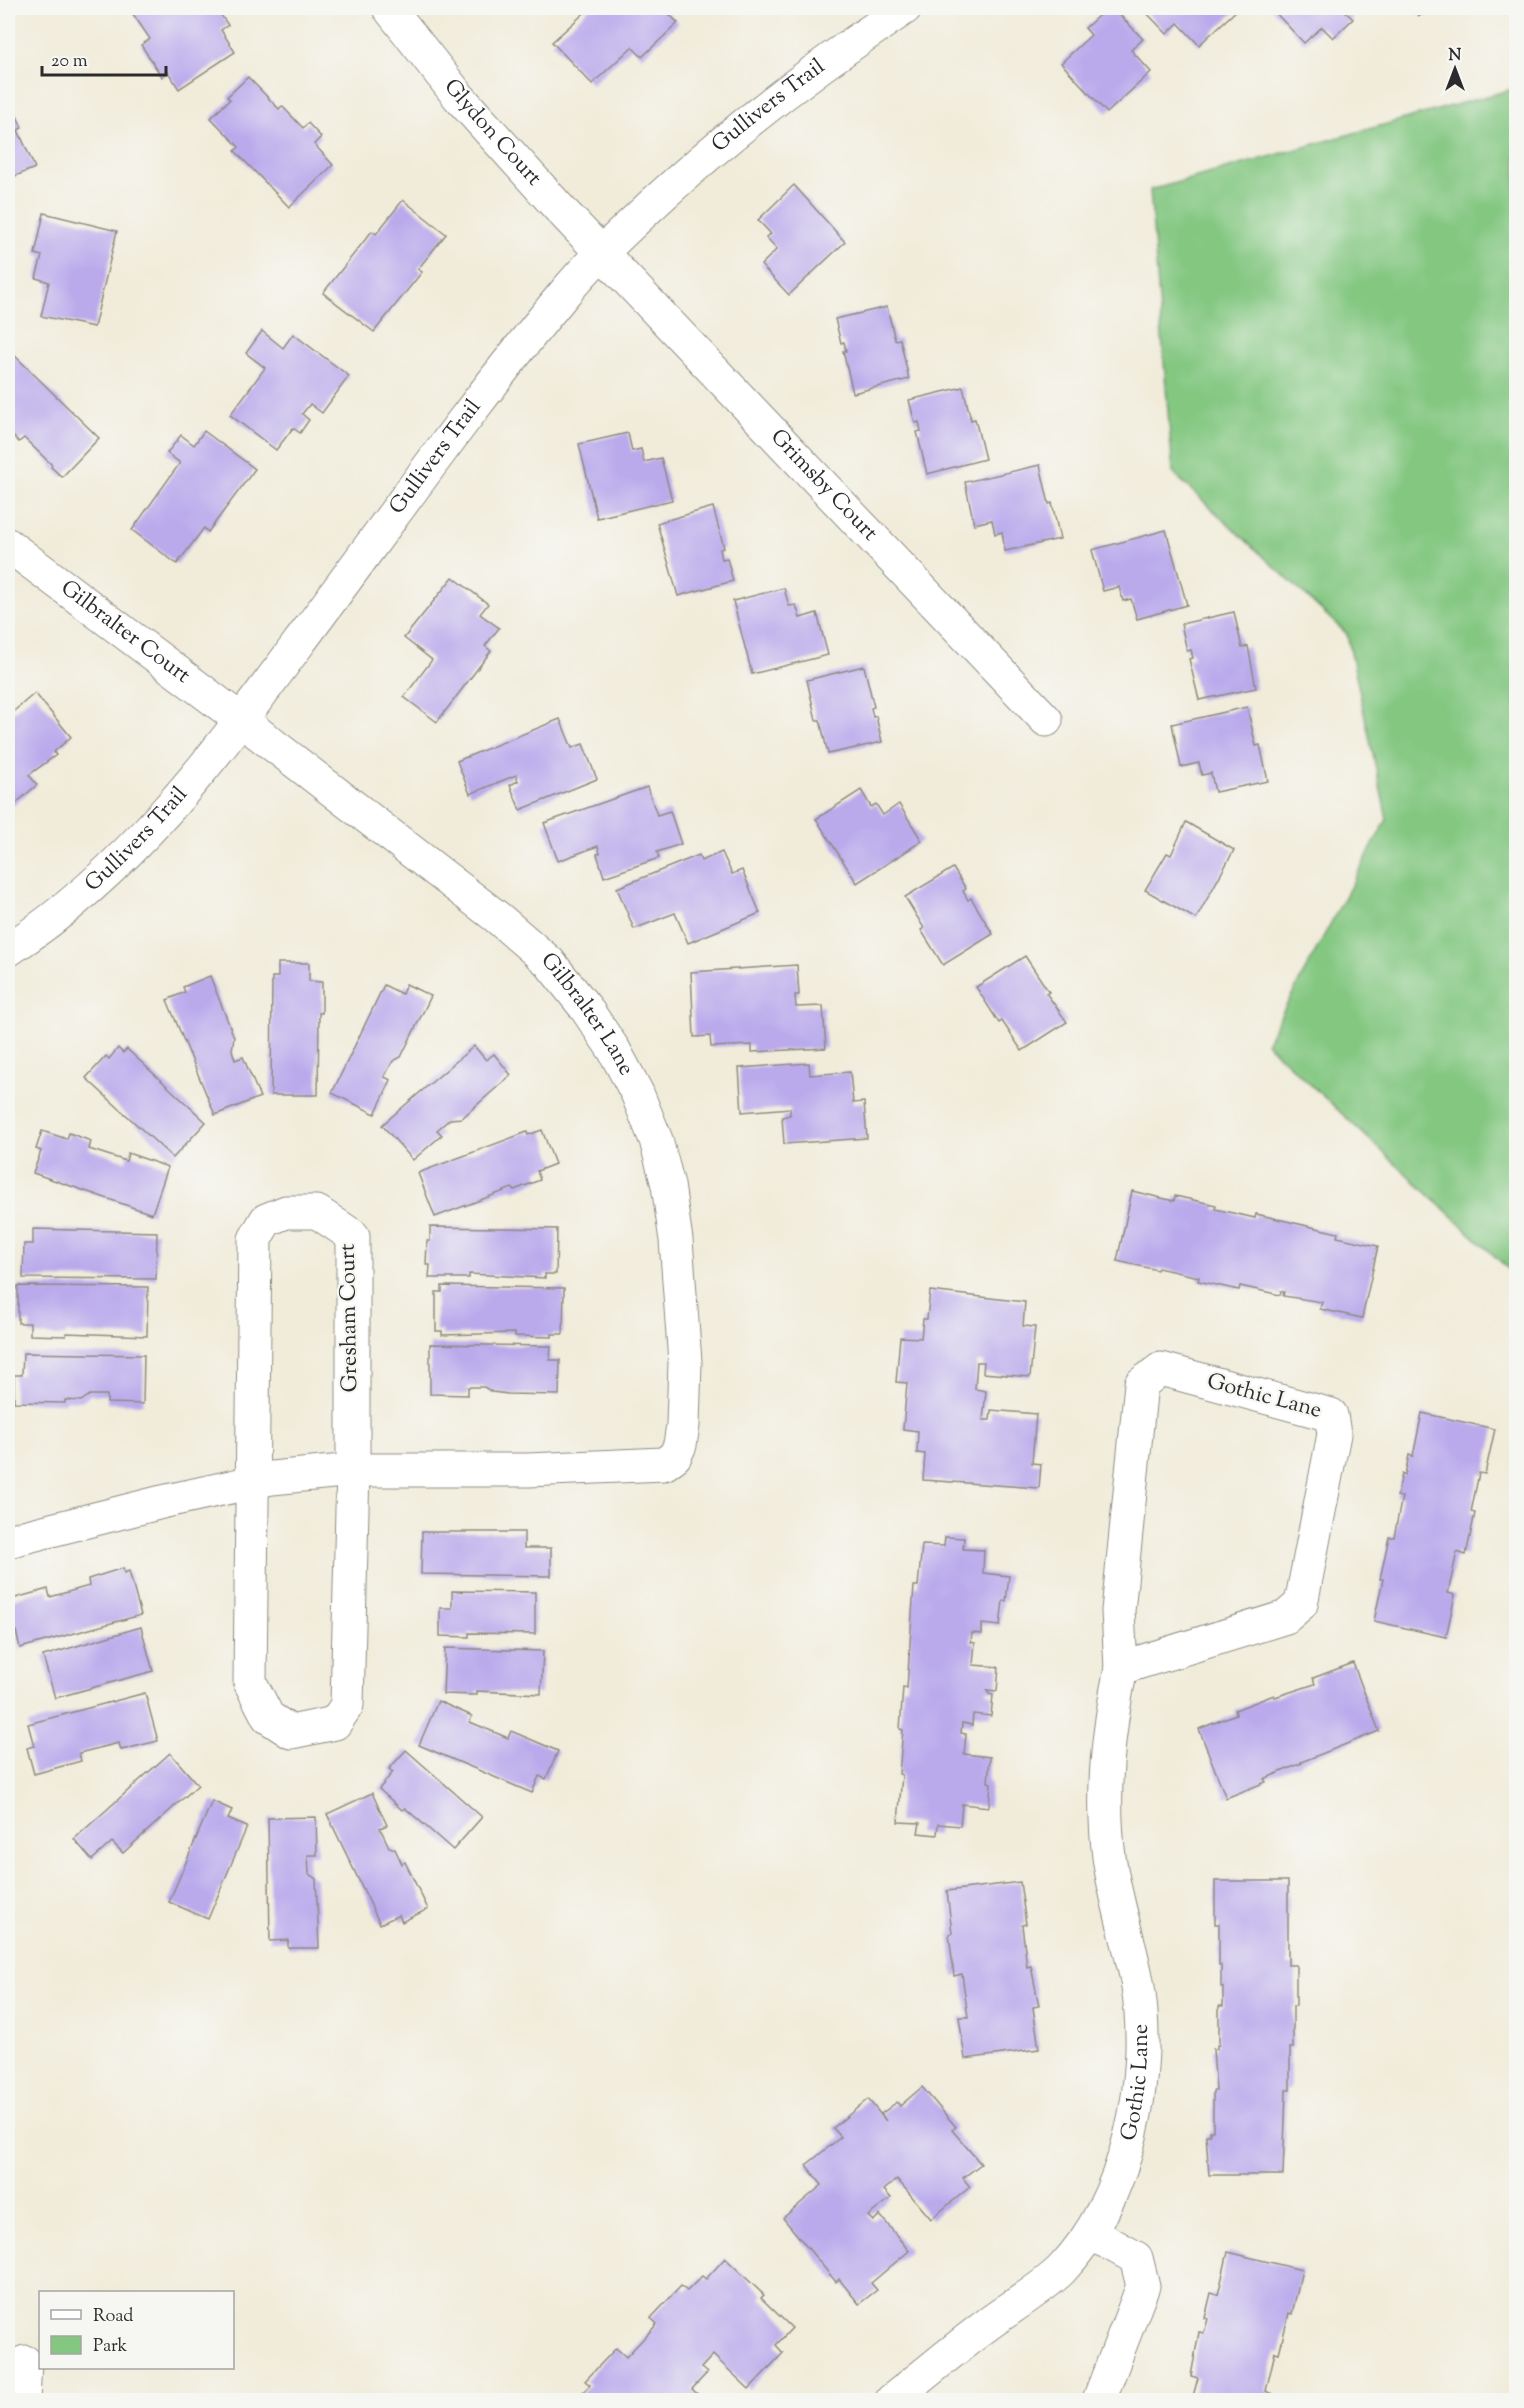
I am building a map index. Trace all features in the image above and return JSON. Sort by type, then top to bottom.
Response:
[{"type":"street","name":"Glydon Court","points":[[389,8],[418,47],[481,122],[602,252]]},
{"type":"street","name":"Gullivers Trail","points":[[8,950],[83,896],[141,840],[241,720],[512,359],[564,293],[602,252],[702,159],[746,122],[813,70],[905,8]]},
{"type":"street","name":"Grimsby Court","points":[[602,252],[1046,720]]},
{"type":"street","name":"Gilbralter Court","points":[[8,545],[241,720]]},
{"type":"street","name":"Gilbralter Lane","points":[[241,720],[498,918],[549,962],[585,1007],[614,1050],[637,1093],[656,1140],[668,1185],[676,1240],[685,1362],[683,1425],[679,1450],[664,1464],[528,1470],[353,1470]]},
{"type":"street","name":"Gresham Court","points":[[286,1212],[317,1212],[353,1236],[353,1470],[347,1705],[335,1723],[291,1732],[268,1717],[250,1682],[252,1482],[255,1239],[266,1220],[286,1212]]},
{"type":"street","name":"Gothic Lane","points":[[892,2400],[983,2327],[1059,2272],[1091,2233],[1106,2206],[1126,2151],[1140,2086],[1143,2037],[1137,1983],[1110,1858],[1105,1798],[1112,1712],[1121,1668],[1118,1611],[1141,1384],[1161,1369],[1331,1415],[1334,1434],[1301,1604],[1286,1617],[1121,1668]]},
{"type":"street","points":[[8,1541],[252,1482],[353,1470]]},
{"type":"street","points":[[1091,2233],[1136,2258],[1143,2286],[1100,2400]]},
{"type":"street","points":[[23,2400],[26,2362]]},
{"type":"green space","points":[[1516,88],[1516,1276],[1266,1043],[1387,819],[1347,634],[1173,473],[1150,190]]},
{"type":"building","points":[[129,8],[216,8],[228,25],[221,30],[235,52],[179,89],[168,72],[162,77],[141,45],[150,39]]},
{"type":"building","points":[[590,8],[663,8],[678,23],[642,57],[632,47],[592,84],[552,42]]},
{"type":"building","points":[[1107,8],[1113,8],[1143,39],[1131,50],[1151,72],[1107,113],[1061,63],[1091,35],[1085,28]]},
{"type":"building","points":[[1142,8],[1239,8],[1199,45],[1178,23],[1167,34]]},
{"type":"building","points":[[1271,8],[1341,8],[1353,19],[1333,38],[1322,27],[1304,43]]},
{"type":"building","points":[[1415,8],[1436,8],[1419,16]]},
{"type":"building","points":[[248,77],[279,109],[282,106],[303,128],[308,123],[321,137],[314,144],[333,165],[289,207],[235,151],[239,147],[211,118],[230,99],[227,97]]},
{"type":"building","points":[[8,95],[22,128],[18,130],[35,168],[8,179]]},
{"type":"building","points":[[794,185],[845,242],[789,295],[761,265],[777,249],[766,237],[771,234],[758,220]]},
{"type":"building","points":[[403,200],[446,234],[418,269],[422,272],[374,332],[323,293],[372,231],[376,234]]},
{"type":"building","points":[[44,213],[117,231],[94,327],[41,316],[49,282],[36,278],[42,256],[35,254]]},
{"type":"building","points":[[887,307],[895,340],[900,339],[909,379],[853,393],[843,351],[846,351],[844,342],[841,343],[835,319]]},
{"type":"building","points":[[262,331],[283,348],[293,334],[349,376],[322,413],[310,404],[302,414],[309,420],[300,433],[293,428],[276,450],[230,415],[265,368],[246,353]]},
{"type":"building","points":[[12,353],[99,438],[62,477],[24,438],[19,442],[8,431],[8,358]]},
{"type":"building","points":[[963,387],[971,420],[975,419],[985,459],[927,474],[917,432],[921,431],[919,422],[915,423],[909,400]]},
{"type":"building","points":[[204,431],[255,469],[208,532],[204,528],[177,564],[132,530],[180,463],[167,453],[181,435],[194,445]]},
{"type":"building","points":[[628,433],[632,451],[641,449],[644,462],[661,458],[672,500],[597,518],[579,444]]},
{"type":"building","points":[[1040,465],[1060,539],[1005,551],[1002,532],[995,534],[992,520],[974,524],[965,482]]},
{"type":"building","points":[[713,507],[724,548],[720,549],[722,559],[727,558],[733,581],[678,596],[657,523]]},
{"type":"building","points":[[1166,530],[1187,605],[1137,619],[1131,599],[1123,601],[1119,587],[1103,591],[1092,550]]},
{"type":"building","points":[[453,577],[488,604],[480,614],[499,628],[485,646],[491,651],[437,722],[404,697],[432,660],[404,638]]},
{"type":"building","points":[[784,588],[789,606],[796,605],[800,618],[817,613],[828,655],[752,674],[733,601]]},
{"type":"building","points":[[1234,612],[1242,648],[1248,646],[1256,688],[1199,700],[1189,659],[1193,658],[1191,650],[1187,651],[1181,624]]},
{"type":"building","points":[[864,666],[874,707],[871,708],[873,717],[876,716],[882,742],[828,754],[820,720],[816,720],[807,680]]},
{"type":"building","points":[[35,693],[71,737],[54,752],[56,755],[29,775],[37,785],[8,810],[8,716]]},
{"type":"building","points":[[1247,707],[1256,746],[1260,745],[1268,781],[1215,792],[1211,773],[1202,775],[1199,763],[1181,767],[1172,724]]},
{"type":"building","points":[[560,719],[572,748],[583,744],[597,779],[520,810],[510,785],[518,781],[516,775],[470,794],[457,761]]},
{"type":"building","points":[[647,787],[657,815],[670,811],[681,844],[657,852],[659,858],[604,877],[597,854],[600,853],[598,846],[558,861],[544,823]]},
{"type":"building","points":[[861,790],[871,807],[876,804],[883,815],[899,804],[922,841],[857,883],[816,819]]},
{"type":"building","points":[[1186,822],[1234,850],[1196,919],[1145,890],[1167,853],[1171,855]]},
{"type":"building","points":[[722,852],[732,874],[742,870],[760,913],[688,943],[675,913],[634,929],[617,888],[699,855],[701,861]]},
{"type":"building","points":[[953,868],[966,889],[963,891],[968,900],[971,898],[993,934],[943,965],[921,930],[924,928],[905,897]]},
{"type":"building","points":[[1025,956],[1049,992],[1046,993],[1067,1022],[1022,1051],[1002,1021],[999,1023],[976,987]]},
{"type":"building","points":[[278,963],[309,963],[309,981],[322,982],[322,1013],[319,1013],[318,1095],[271,1095],[272,977],[278,977]]},
{"type":"building","points":[[797,965],[799,995],[795,995],[796,1007],[823,1006],[826,1048],[752,1052],[752,1045],[711,1047],[710,1036],[694,1037],[691,972]]},
{"type":"building","points":[[210,976],[234,1037],[232,1050],[235,1060],[243,1057],[260,1097],[215,1115],[167,1000],[185,992],[183,987]]},
{"type":"building","points":[[406,984],[431,996],[401,1057],[393,1061],[384,1077],[391,1080],[375,1114],[332,1093],[384,985],[402,994]]},
{"type":"building","points":[[474,1046],[486,1060],[494,1054],[511,1075],[462,1118],[450,1119],[437,1130],[442,1135],[413,1160],[382,1125]]},
{"type":"building","points":[[118,1048],[123,1053],[127,1049],[206,1122],[173,1158],[86,1078],[106,1056],[109,1059]]},
{"type":"building","points":[[809,1063],[810,1075],[850,1072],[853,1103],[864,1102],[867,1138],[784,1144],[782,1117],[790,1115],[790,1108],[742,1112],[739,1068]]},
{"type":"building","points":[[542,1130],[555,1164],[537,1171],[540,1180],[435,1217],[418,1173],[527,1132],[528,1135]]},
{"type":"building","points":[[42,1131],[67,1139],[69,1133],[91,1141],[89,1149],[126,1161],[128,1153],[168,1167],[152,1214],[33,1173],[41,1151],[36,1149]]},
{"type":"building","points":[[1132,1191],[1174,1201],[1175,1196],[1216,1205],[1215,1209],[1255,1218],[1256,1214],[1338,1233],[1337,1237],[1378,1246],[1362,1318],[1320,1309],[1322,1302],[1283,1296],[1284,1292],[1281,1291],[1280,1295],[1240,1286],[1239,1290],[1198,1281],[1199,1277],[1117,1261]]},
{"type":"building","points":[[430,1227],[557,1229],[556,1274],[545,1274],[545,1278],[469,1274],[469,1278],[429,1278],[430,1265],[426,1265]]},
{"type":"building","points":[[33,1229],[157,1232],[156,1279],[23,1278],[24,1244],[33,1244]]},
{"type":"building","points":[[18,1286],[148,1287],[147,1336],[66,1333],[66,1336],[30,1335],[30,1323],[18,1323]]},
{"type":"building","points":[[442,1286],[564,1288],[563,1334],[552,1334],[552,1337],[515,1336],[515,1333],[442,1335],[442,1331],[436,1331],[436,1292],[442,1292]]},
{"type":"building","points":[[930,1291],[1025,1302],[1023,1326],[1035,1327],[1030,1377],[983,1373],[984,1362],[977,1362],[975,1389],[986,1391],[983,1420],[990,1420],[991,1410],[1036,1414],[1032,1463],[1041,1464],[1039,1488],[923,1480],[925,1454],[917,1453],[918,1431],[903,1429],[907,1383],[896,1382],[900,1337],[921,1338],[923,1319],[927,1319]]},
{"type":"building","points":[[430,1344],[551,1346],[550,1360],[560,1360],[559,1395],[508,1394],[492,1392],[484,1387],[468,1387],[468,1395],[430,1394]]},
{"type":"building","points":[[23,1353],[144,1355],[143,1404],[107,1403],[107,1395],[90,1395],[81,1401],[65,1400],[65,1403],[14,1402],[14,1375],[22,1375]]},
{"type":"building","points":[[1422,1413],[1495,1429],[1485,1474],[1479,1473],[1471,1512],[1475,1513],[1466,1555],[1457,1552],[1448,1593],[1455,1595],[1446,1637],[1374,1621],[1389,1537],[1394,1537],[1402,1497],[1397,1496],[1402,1474],[1405,1475],[1409,1455],[1413,1456]]},
{"type":"building","points":[[422,1532],[524,1532],[524,1548],[551,1548],[551,1576],[421,1574]]},
{"type":"building","points":[[945,1537],[964,1538],[963,1549],[984,1550],[983,1573],[1009,1576],[1000,1626],[982,1624],[982,1634],[972,1633],[971,1642],[975,1643],[973,1665],[999,1667],[997,1691],[986,1690],[993,1695],[991,1716],[973,1714],[972,1725],[962,1723],[961,1733],[966,1734],[964,1754],[990,1757],[989,1807],[962,1804],[960,1826],[938,1824],[937,1835],[918,1833],[920,1823],[898,1822],[903,1730],[900,1729],[903,1687],[907,1688],[914,1586],[918,1586],[922,1545],[944,1546]]},
{"type":"building","points":[[123,1568],[124,1573],[129,1571],[141,1615],[20,1648],[16,1631],[8,1633],[8,1600],[48,1589],[50,1597],[89,1586],[88,1579]]},
{"type":"building","points":[[452,1591],[535,1592],[535,1634],[469,1633],[469,1637],[440,1636],[440,1608],[452,1608]]},
{"type":"building","points":[[141,1627],[153,1671],[55,1698],[43,1656]]},
{"type":"building","points":[[445,1648],[543,1651],[541,1694],[477,1691],[477,1695],[443,1694]]},
{"type":"building","points":[[1353,1663],[1379,1731],[1301,1762],[1264,1779],[1266,1782],[1226,1798],[1199,1729],[1236,1714],[1235,1710],[1274,1695],[1275,1697],[1315,1684],[1313,1678]]},
{"type":"building","points":[[145,1693],[158,1741],[121,1750],[119,1743],[79,1753],[81,1761],[34,1774],[27,1748],[34,1746],[28,1724]]},
{"type":"building","points":[[438,1701],[472,1716],[470,1722],[508,1738],[511,1731],[558,1751],[546,1779],[539,1776],[532,1793],[419,1745]]},
{"type":"building","points":[[406,1750],[482,1817],[453,1850],[405,1808],[402,1810],[379,1789],[393,1772],[389,1769]]},
{"type":"building","points":[[170,1753],[198,1785],[123,1853],[112,1842],[92,1860],[74,1839]]},
{"type":"building","points":[[372,1793],[387,1825],[380,1828],[389,1847],[395,1849],[402,1864],[405,1862],[428,1909],[402,1922],[399,1915],[380,1924],[327,1814]]},
{"type":"building","points":[[212,1801],[232,1810],[228,1819],[247,1827],[208,1919],[169,1902]]},
{"type":"building","points":[[316,1817],[317,1855],[308,1855],[309,1874],[316,1879],[319,1948],[288,1948],[288,1940],[270,1941],[268,1818]]},
{"type":"building","points":[[1215,1881],[1288,1881],[1288,1965],[1296,1965],[1296,2006],[1293,2006],[1293,2048],[1290,2048],[1290,2090],[1286,2090],[1283,2175],[1209,2175],[1206,2135],[1210,2135],[1210,2131],[1213,2131],[1213,2091],[1216,2091],[1213,2049],[1217,2049],[1219,2045],[1219,2006],[1223,2006],[1221,1965],[1219,1965],[1219,1924],[1215,1924]]},
{"type":"building","points":[[1020,1882],[1026,1924],[1022,1925],[1027,1967],[1031,1966],[1039,2006],[1033,2007],[1039,2049],[965,2059],[959,2017],[968,2017],[962,1974],[954,1976],[947,1891]]},
{"type":"building","points":[[922,2087],[956,2127],[952,2130],[981,2164],[963,2178],[970,2187],[931,2219],[897,2179],[884,2190],[891,2198],[868,2216],[873,2221],[880,2215],[909,2251],[871,2283],[877,2290],[859,2304],[839,2279],[836,2282],[783,2218],[822,2185],[806,2165],[841,2137],[833,2128],[868,2099],[886,2121],[881,2114],[897,2102],[900,2106]]},
{"type":"building","points":[[1228,2252],[1302,2270],[1292,2314],[1289,2313],[1279,2353],[1275,2352],[1266,2391],[1273,2394],[1271,2400],[1192,2400],[1198,2378],[1191,2376],[1199,2332],[1204,2333],[1211,2293],[1218,2295]]},
{"type":"building","points":[[725,2258],[764,2295],[761,2298],[792,2328],[776,2345],[783,2353],[749,2389],[713,2355],[701,2368],[707,2373],[692,2389],[704,2400],[575,2400],[590,2385],[585,2381],[616,2348],[626,2357],[657,2324],[651,2318],[681,2286],[687,2291],[702,2276],[706,2279]]}]
